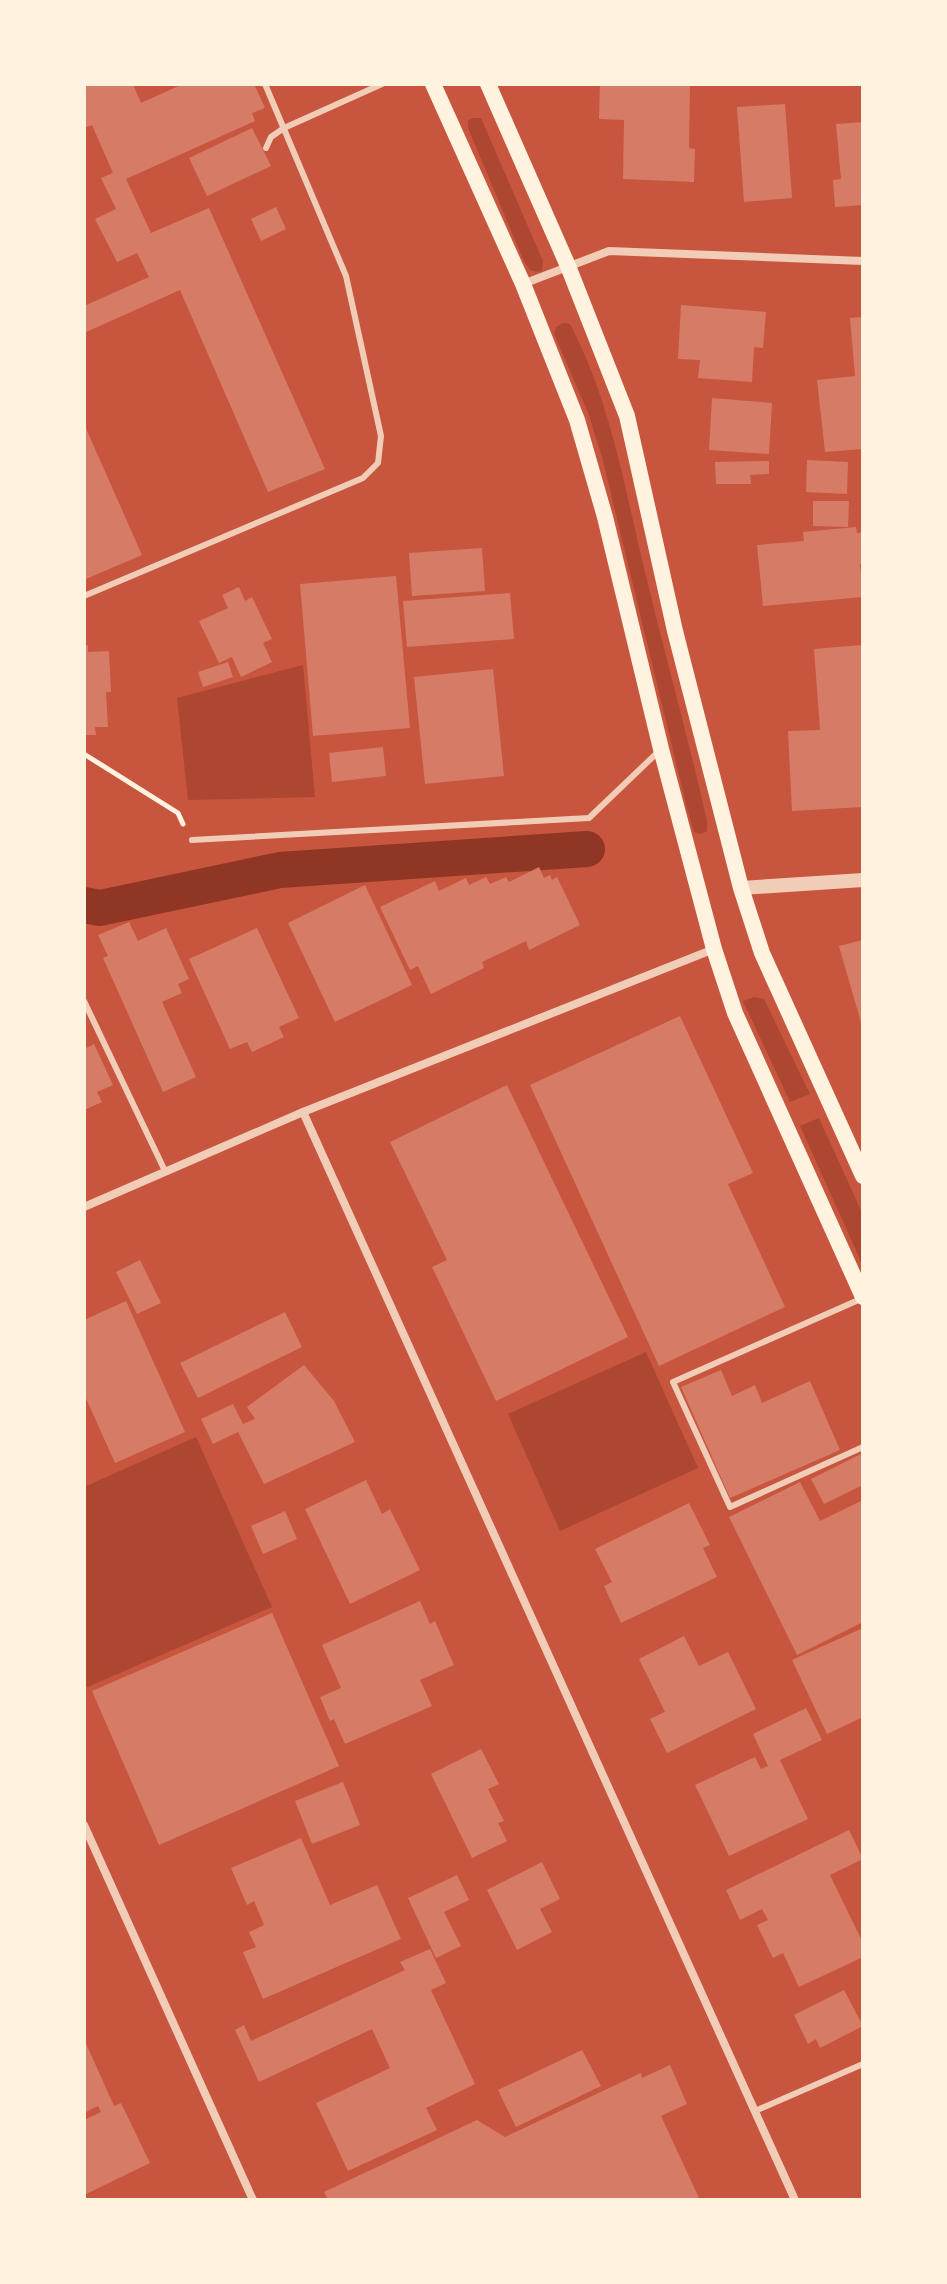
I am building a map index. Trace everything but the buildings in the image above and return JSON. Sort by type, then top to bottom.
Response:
[{"type":"main road","points":[[433,84],[523,284],[577,420],[605,517],[661,749],[714,949],[735,1013],[863,1297]]},
{"type":"main road","points":[[488,84],[568,266],[627,416],[675,631],[741,888],[762,953],[863,1176]]},
{"type":"street","points":[[523,284],[609,251],[863,261]]},
{"type":"street","points":[[741,888],[863,880]]},
{"type":"street","points":[[85,1203],[303,1112],[714,949]]},
{"type":"street","points":[[303,1112],[795,2200]]},
{"type":"street","points":[[84,1825],[253,2200]]},
{"type":"lane","points":[[84,596],[363,478],[378,463],[381,436],[346,276],[265,84]]},
{"type":"lane","points":[[266,148],[271,137],[284,128],[382,84]]},
{"type":"lane","points":[[192,840],[589,818],[661,749]]},
{"type":"lane","points":[[84,1001],[165,1171]]},
{"type":"lane","points":[[863,1297],[673,1382],[730,1507],[863,1447]]},
{"type":"lane","points":[[755,2111],[863,2064]]},
{"type":"path","points":[[84,754],[178,813],[192,840]]},
{"type":"shaded area","points":[[481,118],[543,261],[542,271],[530,270],[523,259],[468,128],[468,120]]},
{"type":"shaded area","points":[[563,323],[570,324],[584,353],[606,413],[707,821],[707,831],[701,834],[694,832],[687,808],[603,461],[589,415],[554,334],[556,327]]},
{"type":"shaded area","points":[[303,665],[315,797],[188,800],[177,698]]},
{"type":"shaded area","points":[[754,997],[764,999],[810,1094],[790,1102],[743,1001]]},
{"type":"shaded area","points":[[819,1118],[863,1215],[863,1266],[800,1126]]},
{"type":"shaded area","points":[[646,1352],[698,1468],[560,1531],[508,1414]]},
{"type":"shaded area","points":[[196,1437],[272,1607],[85,1688],[84,1487]]},
{"type":"waterway","points":[[84,905],[100,908],[280,870],[587,849]]}]
